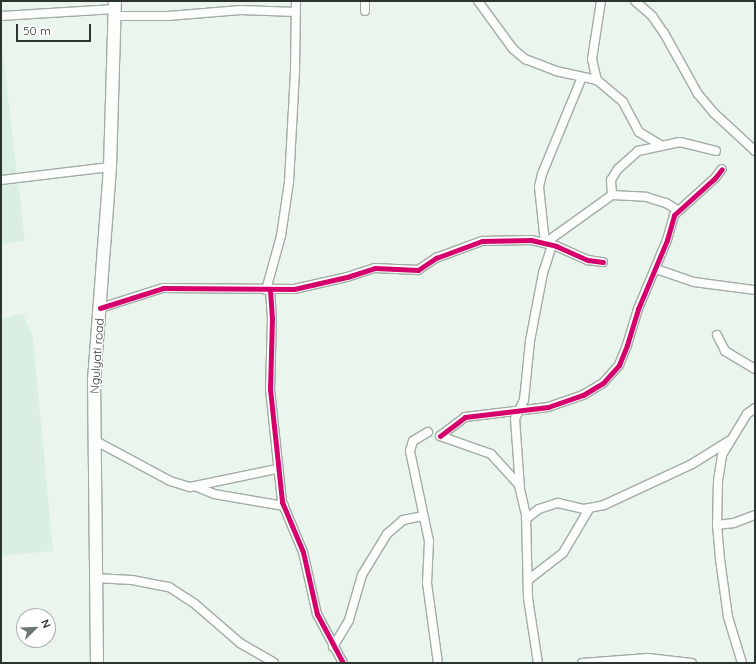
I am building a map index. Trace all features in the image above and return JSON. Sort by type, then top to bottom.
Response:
[{"type":"main road","name":"Ngulyati road","points":[[97,663],[94,578],[94,380],[110,167],[115,9]]},
{"type":"street","points":[[296,1],[295,72],[289,182],[281,236],[268,290],[272,318],[270,389],[277,469],[284,506],[303,552],[317,614],[333,647],[343,663]]},
{"type":"street","points":[[365,1],[365,11]]},
{"type":"street","points":[[478,1],[513,49],[525,59],[596,80],[623,102],[639,132],[661,145]]},
{"type":"street","points":[[596,80],[592,59],[601,1]]},
{"type":"street","points":[[635,1],[652,16],[664,33],[698,94],[714,113],[755,151]]},
{"type":"street","points":[[1,16],[115,9],[168,16],[241,10],[296,12]]},
{"type":"street","points":[[538,663],[528,580],[526,519],[520,488],[515,419],[524,400],[526,364],[549,244],[539,187],[542,174],[582,76]]},
{"type":"street","points":[[612,195],[611,180],[618,168],[638,151],[680,142],[716,151]]},
{"type":"street","points":[[1,180],[110,167]]},
{"type":"street","points":[[520,488],[508,469],[491,454],[440,436],[465,417],[566,402],[603,382],[619,365],[634,327],[638,309],[668,240],[670,222],[677,210],[715,178],[722,169]]},
{"type":"street","points":[[549,244],[612,195],[630,194],[651,198],[666,203],[677,210]]},
{"type":"street","points":[[100,308],[163,288],[294,289],[324,283],[375,268],[418,270],[436,258],[482,241],[518,239],[549,244],[588,260],[603,262]]},
{"type":"street","points":[[656,269],[694,282],[755,290]]},
{"type":"street","points":[[717,335],[725,351],[755,369]]},
{"type":"street","points":[[742,663],[728,617],[717,525],[722,455],[729,441],[747,414],[755,408]]},
{"type":"street","points":[[428,432],[413,441],[410,451],[429,541],[427,583],[438,663]]},
{"type":"street","points":[[94,440],[170,481],[197,486],[214,494],[284,506]]},
{"type":"street","points":[[526,519],[539,509],[558,503],[589,509],[619,499],[692,464],[729,441]]},
{"type":"street","points":[[197,486],[277,469]]},
{"type":"street","points":[[528,580],[563,553],[589,509]]},
{"type":"street","points":[[717,525],[734,523],[755,515]]},
{"type":"street","points":[[333,647],[349,620],[362,575],[387,534],[403,520],[423,516]]},
{"type":"street","points":[[94,578],[132,580],[169,587],[195,604],[240,643],[274,663]]},
{"type":"street","points":[[582,663],[648,658],[692,663]]},
{"type":"shaded area","points":[[1,37],[25,241],[1,244]]},
{"type":"shaded area","points":[[23,313],[33,338],[53,551],[1,556],[1,319]]},
{"type":"cycle path","points":[[440,436],[465,417],[548,407],[583,395],[603,383],[619,365],[638,309],[667,240],[674,215],[715,178],[722,169]]},
{"type":"cycle path","points":[[100,308],[163,288],[294,289],[347,277],[375,268],[418,270],[436,258],[482,241],[531,240],[556,246],[588,260],[603,262]]},
{"type":"cycle path","points":[[270,290],[272,318],[270,389],[282,502],[303,552],[317,614],[343,663]]}]
